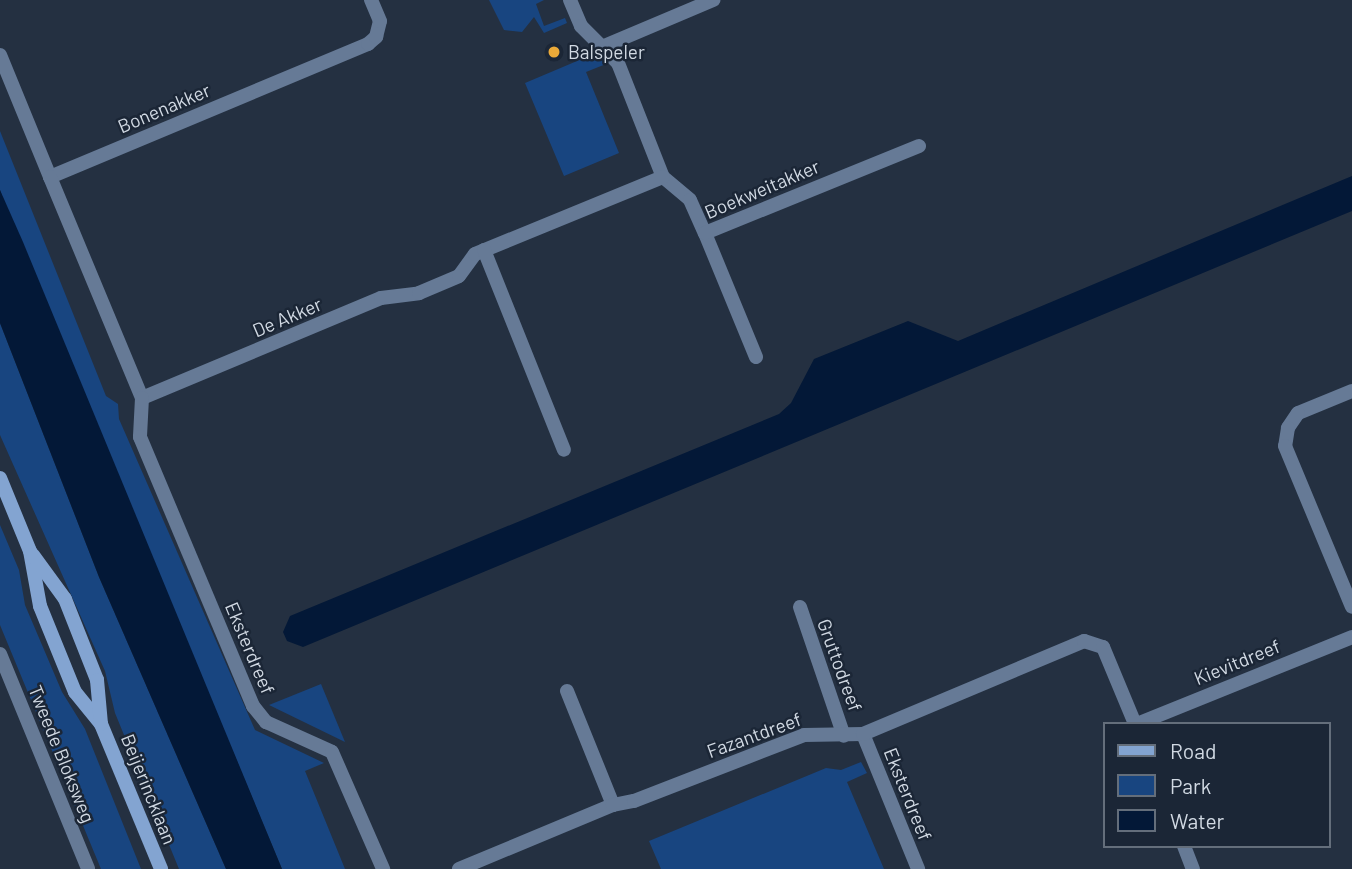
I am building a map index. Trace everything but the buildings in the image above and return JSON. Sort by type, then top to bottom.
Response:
[{"type":"main road","name":"Beijerincklaan","points":[[0,478],[30,551],[40,606],[75,692],[101,724]]},
{"type":"main road","name":"Beijerincklaan","points":[[30,551],[65,599],[97,680],[101,724],[160,869]]},
{"type":"street","name":"Bonenakker","points":[[50,177],[368,44],[379,29],[371,0]]},
{"type":"street","points":[[570,0],[580,26],[618,63],[663,177],[690,200],[705,233]]},
{"type":"street","points":[[602,47],[713,0]]},
{"type":"street","points":[[0,55],[142,398]]},
{"type":"street","name":"Boekweitakker","points":[[756,357],[705,233],[919,146]]},
{"type":"street","name":"De Akker","points":[[142,398],[381,298],[419,293],[459,276],[475,254],[663,177]]},
{"type":"street","points":[[484,250],[564,450]]},
{"type":"street","points":[[1352,391],[1298,413],[1288,428],[1285,446],[1352,607]]},
{"type":"street","name":"Eksterdreef","points":[[142,398],[140,437],[253,706],[266,722],[332,752],[383,869]]},
{"type":"street","name":"Gruttodreef","points":[[800,607],[844,736]]},
{"type":"street","name":"Kievitdreef","points":[[1141,722],[1352,637]]},
{"type":"street","name":"Fazantdreef","points":[[460,869],[613,805],[635,801],[804,735],[824,732],[844,736],[863,734],[1084,641],[1103,647],[1135,722]]},
{"type":"street","name":"Tweede Bloksweg","points":[[0,654],[88,869]]},
{"type":"street","points":[[567,691],[613,805]]},
{"type":"street","name":"Eksterdreef","points":[[863,734],[918,869]]},
{"type":"street","points":[[1185,848],[1193,869]]},
{"type":"green space","points":[[489,0],[544,0],[536,4],[544,26],[565,18],[567,23],[544,33],[534,17],[522,32],[504,30]]},
{"type":"green space","points":[[596,53],[606,64],[586,72],[619,153],[564,176],[525,83]]},
{"type":"green space","points":[[0,131],[106,396],[118,404],[119,419],[255,730],[324,763],[305,771],[345,869],[282,869],[10,218],[0,190]]},
{"type":"green space","points":[[0,323],[99,577],[226,869],[179,869],[115,713],[105,671],[0,435]]},
{"type":"green space","points":[[0,525],[19,570],[25,605],[62,692],[85,729],[141,869],[101,869],[0,625]]},
{"type":"green space","points":[[321,684],[345,742],[269,705]]},
{"type":"green space","points":[[861,762],[867,773],[847,782],[884,869],[661,869],[649,841],[826,768],[841,770]]},
{"type":"water","points":[[1352,176],[1352,211],[303,647],[287,641],[283,632],[290,616],[779,414],[791,403],[814,359],[908,321],[958,341]]},
{"type":"water","points":[[0,190],[282,869],[226,869],[99,577],[0,323]]},
{"type":"place","name":"Balspeler","points":[[554,52]]}]
